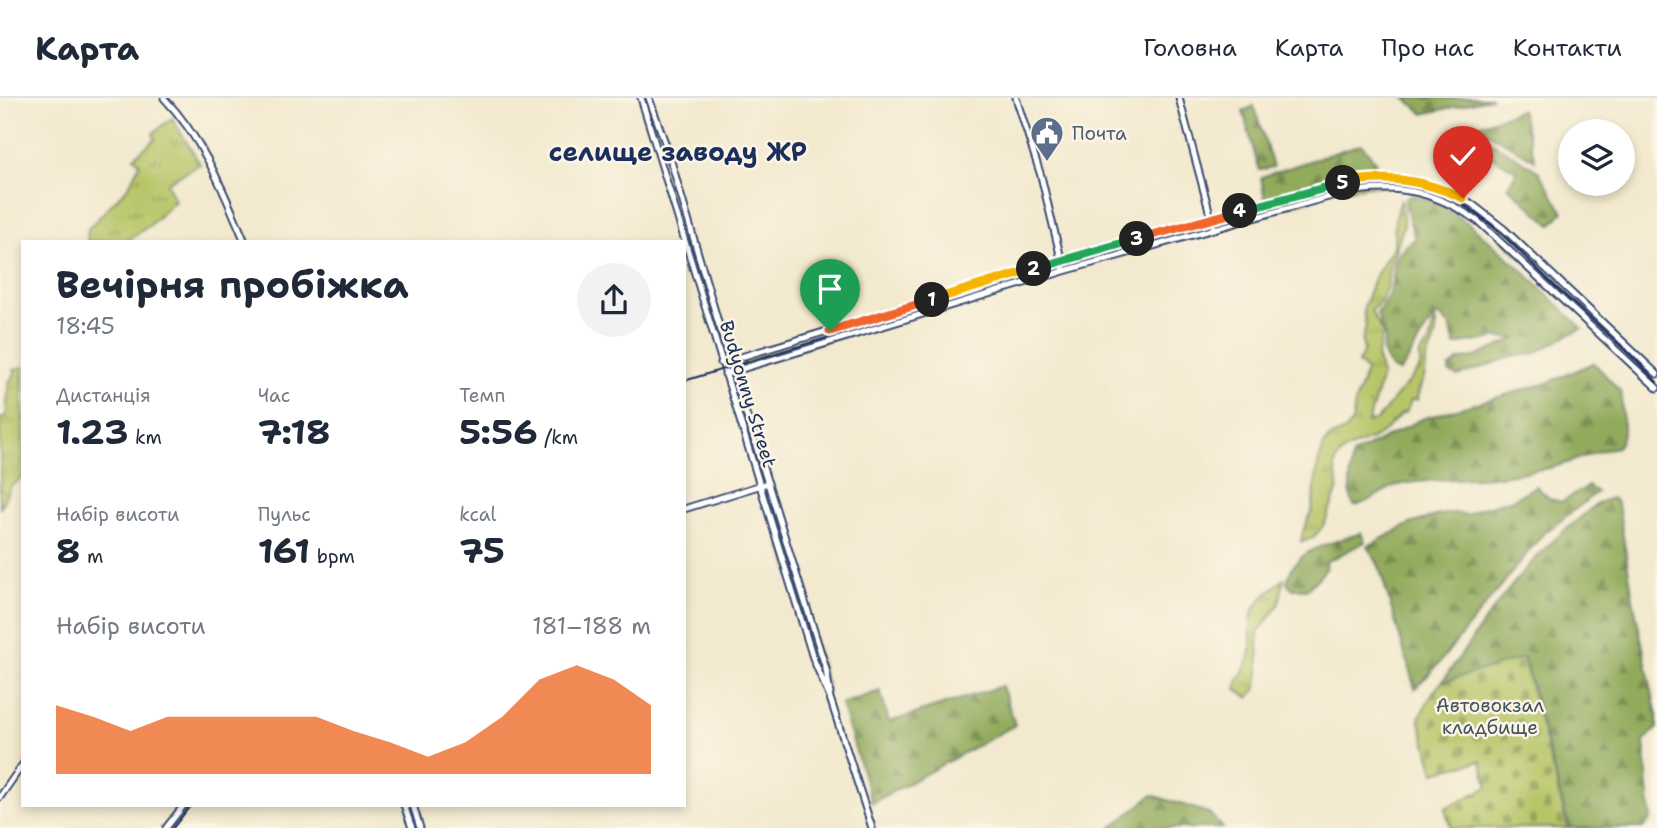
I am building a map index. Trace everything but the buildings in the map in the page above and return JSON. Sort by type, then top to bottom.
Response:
[{"type":"street","points":[[164,98],[207,157],[244,240]]},
{"type":"street","name":"Budyonny Street","points":[[641,98],[685,240]]},
{"type":"street","name":"Budyonny Street","points":[[649,98],[668,151],[729,360],[826,669],[830,698]]},
{"type":"street","points":[[1017,98],[1041,176],[1064,271]]},
{"type":"street","points":[[1179,98],[1214,229]]},
{"type":"street","points":[[721,363],[1062,260],[1336,184],[1371,178],[1403,179],[1433,186],[1472,204],[1504,229],[1657,374]]},
{"type":"street","points":[[1336,184],[1339,194]]},
{"type":"street","points":[[725,374],[1064,271],[1339,194],[1374,188],[1397,188],[1433,197],[1466,212],[1657,388]]},
{"type":"street","points":[[1314,190],[1317,201]]},
{"type":"street","points":[[1466,212],[1472,204]]},
{"type":"street","points":[[1495,237],[1504,229]]},
{"type":"street","name":"Budyonny Street","points":[[686,243],[813,658],[830,698],[872,828]]},
{"type":"street","points":[[929,301],[932,311]]},
{"type":"street","points":[[686,508],[768,483]]},
{"type":"street","points":[[0,797],[21,767]]},
{"type":"street","points":[[166,828],[182,807]]},
{"type":"street","points":[[405,807],[412,828]]},
{"type":"street","points":[[414,807],[420,828]]},
{"type":"green space","points":[[1405,98],[1492,98],[1424,114]]},
{"type":"green space","points":[[1254,106],[1273,167],[1259,170],[1243,111]]},
{"type":"green space","points":[[1521,110],[1535,160],[1476,126]]},
{"type":"green space","points":[[172,118],[200,164],[167,183],[175,201],[150,225],[128,240],[87,240],[88,229],[129,186],[140,163],[134,157],[155,139],[153,133]]},
{"type":"green space","points":[[1470,129],[1538,171],[1563,212],[1551,225],[1508,186],[1517,171],[1481,151],[1476,155],[1451,142]]},
{"type":"green space","points":[[1361,144],[1376,162],[1374,171],[1265,201],[1261,177]]},
{"type":"green space","points":[[1376,180],[1435,189],[1468,207],[1463,209],[1430,195],[1396,187],[1372,186],[1339,190]]},
{"type":"green space","points":[[1309,194],[1313,196],[1310,200],[1215,227],[1214,220]]},
{"type":"green space","points":[[1413,195],[1438,203],[1468,223],[1517,265],[1582,328],[1533,354],[1514,356],[1458,376],[1449,372],[1449,368],[1459,360],[1478,356],[1517,338],[1495,338],[1455,345],[1450,326],[1439,315],[1429,325],[1399,372],[1392,369],[1382,352],[1385,338],[1377,313],[1390,291],[1398,255],[1415,239],[1405,204],[1406,197]]},
{"type":"green space","points":[[1401,199],[1404,225],[1381,302],[1371,311],[1383,333],[1377,355],[1382,376],[1368,423],[1377,420],[1420,368],[1420,354],[1429,343],[1435,320],[1436,335],[1426,359],[1425,374],[1417,400],[1411,400],[1407,411],[1383,432],[1345,451],[1337,459],[1335,469],[1338,488],[1328,515],[1314,536],[1301,542],[1312,511],[1318,464],[1324,445],[1329,438],[1345,431],[1352,423],[1355,403],[1366,371],[1358,363],[1364,351],[1362,341],[1366,326],[1363,310],[1374,278],[1394,246],[1395,218]]},
{"type":"green space","points":[[1207,222],[1209,228],[1069,267],[1065,265],[1067,260]]},
{"type":"green space","points":[[1503,233],[1576,302],[1576,305],[1572,307],[1499,237]]},
{"type":"green space","points":[[1056,267],[1054,272],[934,307],[932,305],[932,302]]},
{"type":"green space","points":[[926,304],[930,308],[927,310],[737,368],[734,366],[736,362]]},
{"type":"green space","points":[[1594,363],[1622,393],[1623,429],[1617,447],[1544,469],[1495,477],[1403,484],[1354,506],[1350,488],[1352,455],[1422,419],[1547,383]]},
{"type":"green space","points":[[21,368],[21,479],[10,487],[0,509],[0,419],[6,416],[9,382],[15,374],[14,370]]},
{"type":"green space","points":[[1536,486],[1550,499],[1562,502],[1588,486],[1597,492],[1541,536],[1415,689],[1379,566],[1368,546],[1410,524],[1439,515],[1467,515],[1513,499]]},
{"type":"green space","points":[[765,488],[768,489],[828,688],[818,662]]},
{"type":"green space","points":[[1612,498],[1618,504],[1633,599],[1657,716],[1657,728],[1644,741],[1651,819],[1643,828],[1569,828],[1524,658],[1442,682],[1522,573],[1592,508]]},
{"type":"green space","points":[[1361,533],[1365,542],[1325,562],[1326,569],[1308,589],[1293,589],[1287,583],[1290,571],[1305,554]]},
{"type":"green space","points":[[1284,579],[1279,604],[1258,633],[1259,674],[1256,688],[1249,698],[1236,689],[1250,654],[1252,615],[1263,597]]},
{"type":"green space","name":"Автовокзал кладбище","points":[[1523,658],[1568,828],[1451,828],[1445,808],[1488,787],[1481,761],[1434,772],[1419,718],[1433,692],[1442,682]]},
{"type":"green space","points":[[1002,686],[1015,725],[872,803],[841,704],[880,691],[889,722]]},
{"type":"green space","points":[[1152,795],[1209,813],[1223,828],[1111,828]]},
{"type":"tram line","points":[[686,380],[1063,266],[1338,189],[1388,183],[1414,185],[1438,192],[1486,221],[1657,382]]},
{"type":"tram line","points":[[173,828],[189,807]]},
{"type":"place","name":"Почта","points":[[1047,163]]},
{"type":"district","name":"селище заводу ЖР","points":[[678,151]]},
{"type":"route","points":[[830,331],[1090,252],[1352,181],[1403,179],[1449,191],[1463,198]]}]
